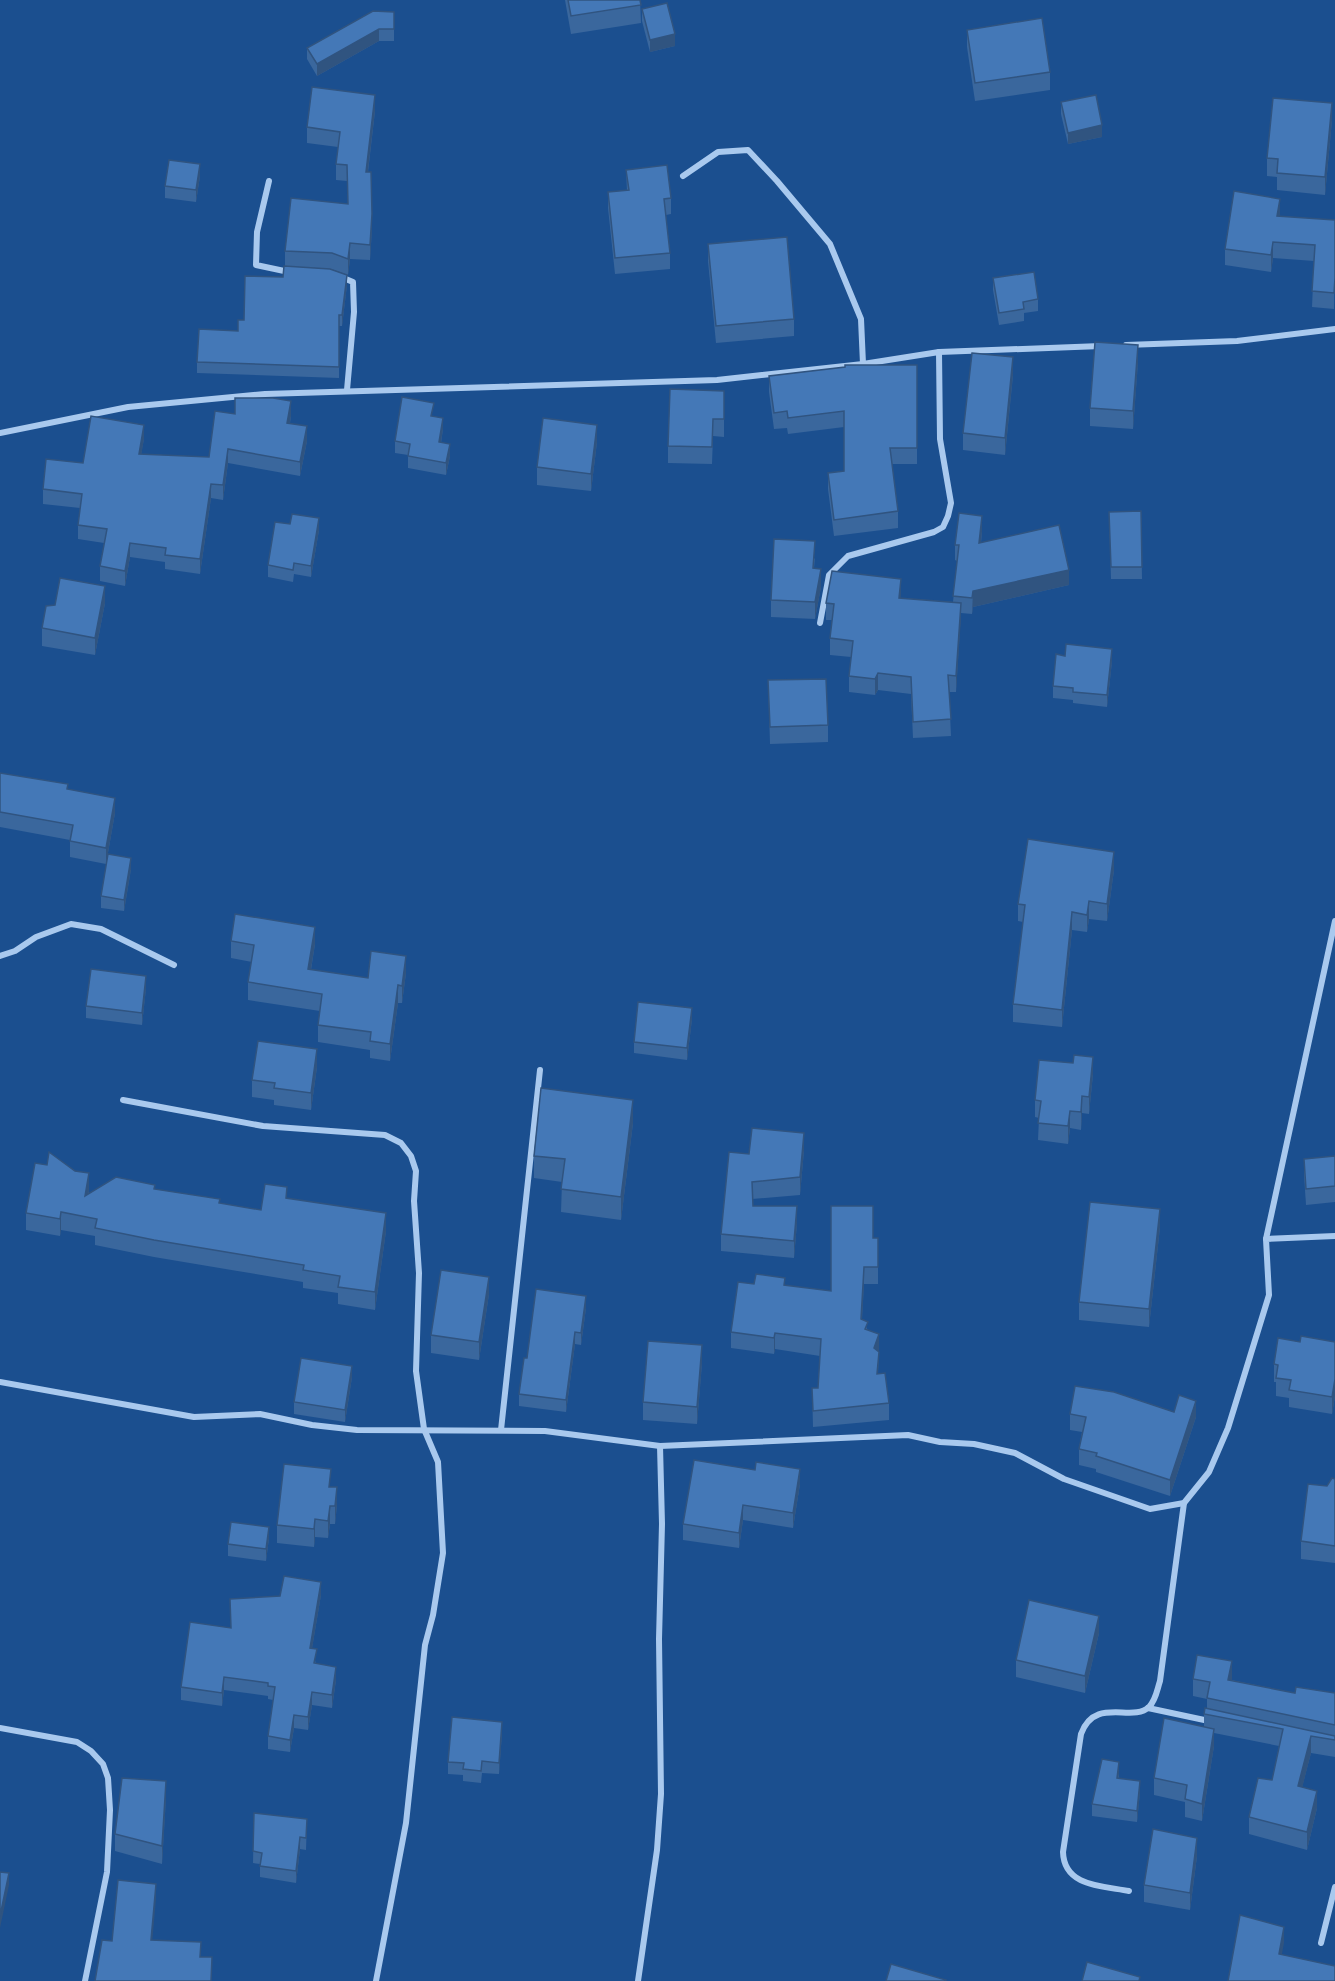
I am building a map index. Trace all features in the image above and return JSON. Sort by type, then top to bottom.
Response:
[{"type":"street","points":[[683,176],[718,152],[748,150],[830,244],[861,319],[863,364]]},
{"type":"street","points":[[270,181],[257,232],[256,265],[297,273]]},
{"type":"street","points":[[331,274],[354,282],[354,312],[347,390]]},
{"type":"street","points":[[1122,345],[1237,341],[1335,329]]},
{"type":"street","points":[[0,433],[128,407],[266,394],[717,380],[863,364],[939,352],[1111,345]]},
{"type":"street","points":[[820,623],[829,575],[848,556],[934,532],[943,527],[948,516],[951,503],[940,439],[939,352]]},
{"type":"street","points":[[1148,1708],[1155,1698],[1160,1681],[1184,1503],[1209,1472],[1231,1417],[1269,1295],[1266,1239],[1335,921]]},
{"type":"street","points":[[0,956],[15,951],[36,937],[71,924],[101,929],[174,965]]},
{"type":"street","points":[[501,1430],[540,1070]]},
{"type":"street","points":[[123,1100],[262,1126],[385,1135],[401,1143],[411,1156],[416,1171],[414,1201],[419,1273],[416,1371],[424,1429],[438,1462],[443,1553],[433,1615],[425,1645],[406,1823],[376,1981]]},
{"type":"street","points":[[1266,1239],[1335,1236]]},
{"type":"street","points":[[0,1382],[194,1417],[260,1414],[312,1425],[357,1430],[545,1431],[660,1446],[908,1435],[940,1442],[974,1444],[1015,1453],[1064,1479],[1150,1509],[1184,1503]]},
{"type":"street","points":[[638,1981],[657,1850],[661,1794],[659,1639],[663,1524],[660,1446]]},
{"type":"street","points":[[1129,1891],[1080,1881],[1067,1870],[1064,1861],[1063,1852],[1083,1726],[1096,1715],[1148,1708],[1217,1723]]},
{"type":"street","points":[[0,1728],[77,1742],[91,1751],[103,1764],[108,1778],[110,1810],[107,1872],[85,1981]]},
{"type":"street","points":[[1321,1943],[1335,1887]]},
{"type":"building","points":[[568,0],[640,0],[641,5],[571,16]]},
{"type":"building","points":[[667,3],[675,34],[650,40],[642,9]]},
{"type":"building","points":[[373,11],[394,12],[394,29],[379,29],[317,64],[307,48]]},
{"type":"building","points":[[1042,18],[1050,72],[975,83],[967,30]]},
{"type":"building","points":[[312,87],[375,95],[366,172],[371,172],[370,245],[350,243],[348,259],[332,253],[285,251],[291,198],[348,204],[347,165],[336,164],[340,132],[307,127]]},
{"type":"building","points":[[1096,95],[1102,125],[1068,133],[1061,102]]},
{"type":"building","points":[[1273,98],[1332,103],[1325,177],[1277,173],[1278,159],[1267,158]]},
{"type":"building","points":[[169,160],[200,164],[196,190],[165,186]]},
{"type":"building","points":[[667,165],[671,198],[664,199],[670,253],[615,258],[608,192],[629,190],[626,170]]},
{"type":"building","points":[[1234,191],[1280,199],[1277,216],[1335,220],[1334,293],[1312,291],[1315,245],[1273,242],[1271,255],[1225,249]]},
{"type":"building","points":[[787,237],[794,319],[716,326],[708,244]]},
{"type":"building","points":[[284,266],[330,269],[347,275],[342,315],[339,315],[339,367],[197,362],[199,329],[238,331],[238,320],[244,320],[245,276],[283,277]]},
{"type":"building","points":[[1034,272],[1038,299],[1023,302],[1024,309],[999,313],[993,278]]},
{"type":"building","points":[[1095,342],[1138,345],[1133,411],[1090,408]]},
{"type":"building","points":[[972,353],[1013,357],[1005,438],[963,433]]},
{"type":"building","points":[[845,365],[917,365],[917,448],[890,448],[898,511],[834,520],[828,473],[844,471],[844,411],[788,418],[787,411],[774,413],[769,376],[845,367]]},
{"type":"building","points":[[670,389],[724,391],[724,419],[713,419],[712,447],[668,446]]},
{"type":"building","points":[[402,397],[434,403],[431,416],[443,418],[439,442],[450,444],[446,463],[408,456],[410,444],[395,441]]},
{"type":"building","points":[[235,398],[273,398],[291,401],[287,423],[307,426],[300,462],[228,449],[223,485],[211,484],[200,559],[165,555],[166,548],[130,543],[125,571],[100,566],[107,529],[78,525],[82,494],[43,489],[46,459],[83,463],[91,416],[144,425],[139,454],[209,457],[215,411],[235,414]]},
{"type":"building","points":[[543,418],[597,425],[591,474],[537,467]]},
{"type":"building","points":[[1141,511],[1142,567],[1111,567],[1109,512]]},
{"type":"building","points":[[959,513],[982,516],[979,543],[1059,525],[1069,570],[973,591],[972,598],[953,596],[959,545],[955,545]]},
{"type":"building","points":[[292,514],[319,518],[311,566],[294,563],[293,570],[268,565],[275,522],[290,524]]},
{"type":"building","points":[[774,539],[815,541],[813,568],[821,569],[815,602],[771,600]]},
{"type":"building","points":[[832,571],[901,579],[899,598],[961,603],[956,676],[948,675],[951,719],[913,722],[911,677],[878,673],[875,679],[849,676],[853,641],[830,638],[834,604],[826,603]]},
{"type":"building","points":[[60,578],[105,586],[95,638],[42,628],[46,606],[55,605]]},
{"type":"building","points":[[1066,644],[1112,649],[1107,695],[1073,692],[1073,688],[1053,686],[1056,654],[1065,656]]},
{"type":"building","points":[[826,679],[828,725],[770,727],[768,680]]},
{"type":"building","points":[[0,773],[68,784],[67,789],[115,798],[106,848],[70,841],[73,825],[0,812]]},
{"type":"building","points":[[1028,839],[1114,852],[1107,904],[1089,901],[1087,915],[1072,912],[1062,1010],[1013,1004],[1025,905],[1018,904]]},
{"type":"building","points":[[108,854],[131,858],[124,900],[101,896]]},
{"type":"building","points":[[235,914],[315,927],[308,969],[368,978],[371,951],[406,956],[402,986],[398,985],[390,1044],[370,1041],[371,1032],[318,1025],[322,994],[248,982],[254,945],[231,941]]},
{"type":"building","points":[[91,969],[146,976],[142,1013],[86,1006]]},
{"type":"building","points":[[638,1002],[692,1008],[687,1048],[634,1042]]},
{"type":"building","points":[[258,1041],[317,1049],[311,1093],[274,1088],[275,1083],[252,1080]]},
{"type":"building","points":[[1074,1055],[1093,1057],[1089,1097],[1082,1096],[1081,1112],[1070,1111],[1068,1126],[1038,1123],[1041,1101],[1035,1100],[1039,1060],[1073,1063]]},
{"type":"building","points":[[541,1088],[633,1100],[621,1197],[561,1189],[565,1159],[534,1156]]},
{"type":"building","points":[[752,1128],[804,1133],[800,1177],[752,1182],[753,1206],[797,1206],[794,1241],[721,1234],[729,1152],[749,1154]]},
{"type":"building","points":[[49,1152],[75,1171],[89,1173],[85,1196],[116,1177],[155,1185],[154,1189],[220,1199],[219,1203],[261,1210],[265,1184],[287,1187],[286,1198],[386,1213],[375,1292],[338,1287],[340,1276],[303,1270],[304,1265],[95,1228],[97,1219],[61,1212],[60,1219],[26,1213],[35,1163],[47,1165]]},
{"type":"building","points":[[1335,1156],[1335,1186],[1306,1189],[1304,1159]]},
{"type":"building","points":[[1090,1202],[1160,1209],[1149,1309],[1079,1302]]},
{"type":"building","points":[[831,1206],[873,1206],[873,1238],[878,1238],[878,1267],[864,1267],[861,1319],[868,1322],[865,1329],[879,1334],[874,1348],[879,1352],[877,1374],[885,1373],[889,1403],[813,1411],[812,1388],[818,1388],[821,1339],[775,1333],[774,1338],[731,1332],[738,1282],[754,1284],[756,1274],[785,1278],[784,1285],[831,1291]]},
{"type":"building","points":[[441,1270],[489,1277],[479,1342],[431,1335]]},
{"type":"building","points":[[536,1289],[586,1296],[581,1333],[575,1332],[566,1400],[519,1394],[524,1358],[527,1358]]},
{"type":"building","points":[[1301,1336],[1335,1342],[1335,1379],[1332,1397],[1289,1390],[1291,1380],[1276,1378],[1278,1365],[1274,1364],[1278,1338],[1300,1342]]},
{"type":"building","points":[[648,1341],[702,1345],[697,1407],[643,1402]]},
{"type":"building","points":[[301,1358],[352,1366],[345,1410],[294,1402]]},
{"type":"building","points":[[1075,1386],[1114,1392],[1174,1412],[1179,1395],[1196,1401],[1170,1480],[1096,1456],[1097,1453],[1079,1449],[1086,1417],[1070,1414]]},
{"type":"building","points":[[694,1460],[755,1470],[756,1462],[800,1469],[793,1513],[743,1505],[739,1533],[683,1524]]},
{"type":"building","points":[[284,1464],[331,1469],[329,1487],[337,1487],[335,1506],[330,1506],[328,1521],[315,1519],[314,1529],[277,1525]]},
{"type":"building","points":[[1332,1478],[1335,1479],[1335,1546],[1301,1541],[1308,1484],[1327,1486]]},
{"type":"building","points":[[231,1522],[269,1527],[266,1549],[228,1544]]},
{"type":"building","points":[[284,1576],[321,1582],[310,1648],[317,1649],[314,1663],[336,1667],[332,1695],[312,1692],[308,1717],[294,1715],[290,1740],[268,1736],[275,1687],[268,1686],[268,1683],[224,1677],[222,1693],[181,1687],[190,1622],[231,1628],[230,1599],[280,1596]]},
{"type":"building","points":[[1029,1600],[1099,1616],[1085,1676],[1016,1660]]},
{"type":"building","points":[[1197,1655],[1232,1661],[1228,1680],[1295,1693],[1296,1687],[1335,1693],[1335,1725],[1207,1698],[1210,1682],[1193,1679]]},
{"type":"building","points":[[1205,1708],[1335,1736],[1335,1740],[1311,1736],[1298,1786],[1317,1791],[1307,1832],[1249,1817],[1258,1778],[1272,1780],[1283,1729],[1204,1714]]},
{"type":"building","points":[[452,1717],[502,1722],[499,1763],[482,1761],[481,1771],[463,1769],[464,1763],[448,1762]]},
{"type":"building","points":[[1164,1718],[1214,1729],[1202,1804],[1185,1799],[1187,1785],[1154,1778]]},
{"type":"building","points":[[1102,1759],[1119,1762],[1117,1778],[1140,1781],[1137,1811],[1092,1804]]},
{"type":"building","points":[[122,1778],[166,1781],[162,1846],[115,1834]]},
{"type":"building","points":[[254,1813],[307,1819],[306,1838],[300,1837],[296,1871],[260,1866],[262,1853],[253,1851]]},
{"type":"building","points":[[1153,1829],[1197,1838],[1190,1893],[1144,1885]]},
{"type":"building","points":[[0,1872],[9,1873],[0,1916]]},
{"type":"building","points":[[118,1880],[156,1884],[151,1940],[201,1942],[200,1957],[212,1957],[211,1981],[95,1981],[102,1940],[112,1941]]},
{"type":"building","points":[[1240,1915],[1284,1927],[1279,1954],[1335,1966],[1335,1981],[1228,1981]]},
{"type":"building","points":[[1087,1962],[1140,1977],[1139,1981],[1082,1981]]},
{"type":"building","points":[[891,1964],[946,1980],[886,1981]]}]
